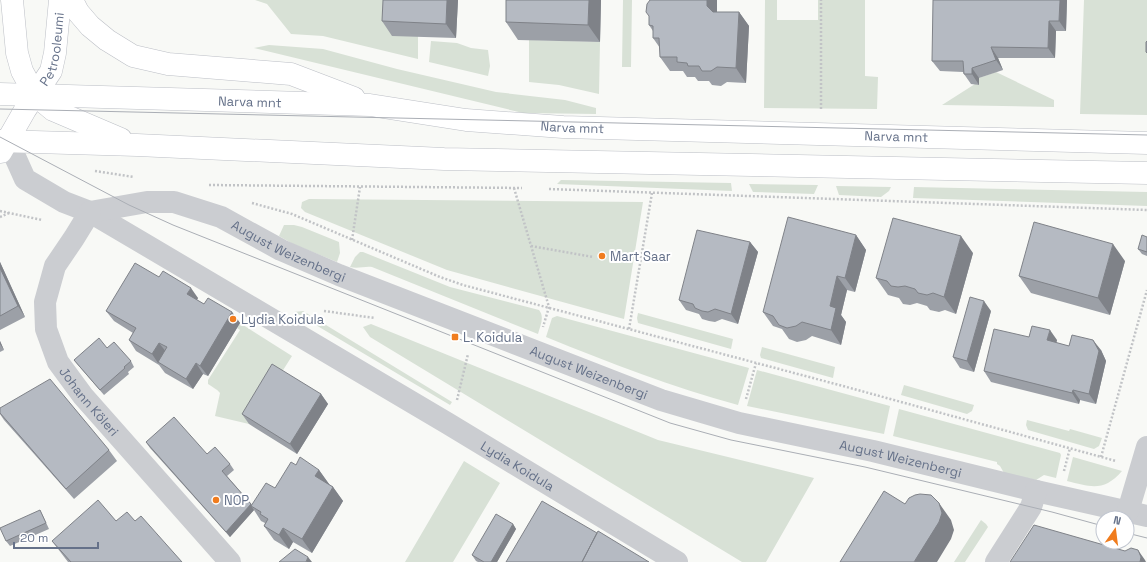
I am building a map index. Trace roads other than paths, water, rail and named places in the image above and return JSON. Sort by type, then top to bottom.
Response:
[{"type":"main road","points":[[12,0],[17,53],[22,71],[35,95],[52,110],[137,145]]},
{"type":"main road","name":"Petrooleumi","points":[[3,145],[51,71],[56,53],[60,0]]},
{"type":"main road","points":[[72,0],[78,12],[90,26],[107,40],[133,56],[168,64],[291,74],[370,105]]},
{"type":"main road","name":"Narva mnt","points":[[0,94],[370,105],[466,120],[563,127],[1147,143]]},
{"type":"main road","points":[[3,145],[137,145],[444,159],[1147,173]]},
{"type":"street","points":[[3,145],[25,179],[64,202],[90,212]]},
{"type":"street","name":"August Weizenbergi","points":[[90,212],[148,202],[174,202],[221,218],[303,260],[661,400],[739,423],[873,451],[1036,491],[1137,513]]},
{"type":"street","name":"Lydia Koidula","points":[[90,212],[448,423],[677,562]]},
{"type":"street","name":"Johann Köleri","points":[[90,212],[55,266],[45,302],[46,329],[58,362],[83,396],[230,562]]},
{"type":"street","points":[[1137,513],[1144,457]]},
{"type":"street","points":[[996,562],[1031,507],[1036,491]]},
{"type":"tram line","points":[[0,109],[1147,135]]},
{"type":"tram line","points":[[0,137],[129,205],[173,225],[670,423],[731,440],[865,467],[1095,524]]},
{"type":"tram line","points":[[1135,535],[1147,538]]},
{"type":"place","name":"Mart Saar","points":[[602,256]]},
{"type":"place","name":"Lydia Koidula","points":[[233,319]]},
{"type":"place","name":"L. Koidula","points":[[455,337]]},
{"type":"place","name":"NOP","points":[[216,500]]}]
